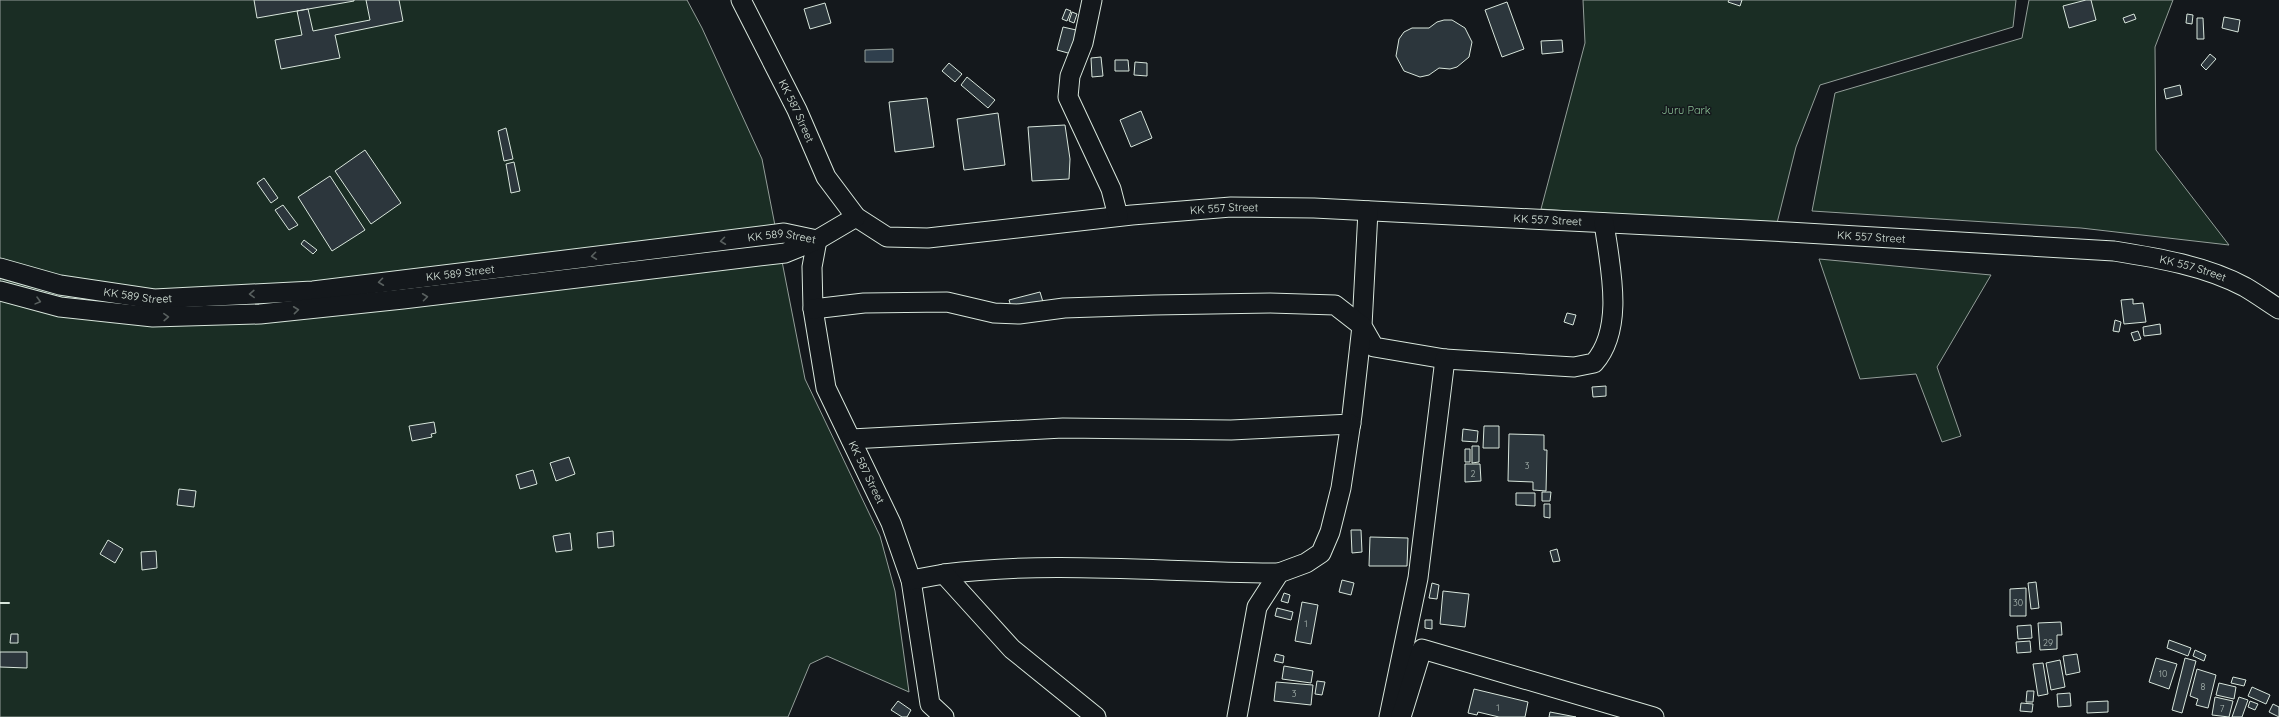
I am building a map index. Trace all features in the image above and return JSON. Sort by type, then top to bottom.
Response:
[{"type":"street","name":"KK 587 Street","points":[[741,0],[797,110],[826,177],[856,217]]},
{"type":"street","points":[[1092,0],[1083,43],[1070,76],[1068,97],[1112,189],[1118,216]]},
{"type":"street","name":"KK 557 Street","points":[[856,217],[887,237],[928,238],[1118,216],[1231,208],[1368,211],[2114,251],[2158,258],[2200,270],[2244,287],[2279,309]]},
{"type":"street","points":[[911,580],[944,574],[990,569],[1076,566],[1212,573],[1279,573],[1306,563],[1321,552],[1330,532],[1342,488],[1351,424],[1362,326],[1368,211]]},
{"type":"street","points":[[816,240],[856,217]]},
{"type":"street","points":[[813,309],[864,303],[946,302],[994,313],[1019,314],[1064,308],[1147,305],[1270,303],[1335,305],[1362,326],[1374,347],[1445,359],[1574,366],[1594,363],[1603,353],[1612,330],[1612,276],[1604,223]]},
{"type":"street","name":"KK 589 Street","points":[[0,268],[60,285],[154,299],[313,291],[784,233],[816,240]]},
{"type":"street","name":"KK 587 Street","points":[[816,240],[812,267],[813,309],[826,388],[891,523],[911,580],[930,704],[944,717]]},
{"type":"street","name":"KK 589 Street","points":[[0,291],[60,307],[153,317],[260,314],[403,299],[785,254],[816,240]]},
{"type":"street","points":[[1389,717],[1418,578],[1445,359]]},
{"type":"street","points":[[851,439],[1063,428],[1231,430],[1351,424]]},
{"type":"street","points":[[1237,717],[1257,607],[1279,573]]},
{"type":"street","points":[[944,574],[1012,649],[1096,717]]},
{"type":"street","points":[[1401,717],[1422,649],[1654,717]]},
{"type":"green space","points":[[0,0],[687,0],[702,28],[762,159],[805,379],[880,536],[895,591],[909,692],[827,656],[810,664],[788,717],[0,717]]},
{"type":"green space","name":"Juru Park","points":[[1583,0],[2016,0],[2013,27],[1820,85],[1796,147],[1776,227],[1541,209],[1585,43]]},
{"type":"green space","points":[[2029,0],[2173,0],[2155,47],[2156,150],[2229,245],[2081,228],[1812,211],[1835,93],[2022,38]]},
{"type":"green space","points":[[1819,259],[1991,275],[1937,367],[1961,436],[1942,442],[1916,374],[1860,379]]},
{"type":"water","points":[[893,49],[893,62],[865,62],[865,50]]},
{"type":"building","points":[[254,0],[354,0],[354,1],[257,18]]},
{"type":"building","points":[[366,0],[399,0],[403,21],[335,35],[340,58],[281,69],[275,40],[302,35],[297,11],[308,9],[313,31],[370,20]]},
{"type":"building","points":[[1729,0],[1742,0],[1740,6],[1728,2]]},
{"type":"building","points":[[2091,0],[2096,20],[2069,28],[2063,6]]},
{"type":"building","points":[[1507,2],[1524,49],[1502,57],[1485,10]]},
{"type":"building","points":[[825,3],[831,23],[810,29],[804,9]]},
{"type":"building","points":[[1066,9],[1071,11],[1067,21],[1062,19]]},
{"type":"building","points":[[1072,12],[1077,14],[1074,23],[1069,21]]},
{"type":"building","points":[[2134,14],[2136,19],[2125,23],[2123,18]]},
{"type":"building","points":[[2187,14],[2193,15],[2192,24],[2186,23]]},
{"type":"building","points":[[2224,17],[2240,20],[2238,32],[2222,28]]},
{"type":"building","points":[[2197,18],[2203,18],[2204,39],[2197,39]]},
{"type":"building","points":[[1452,20],[1465,28],[1472,42],[1469,57],[1457,67],[1450,69],[1439,68],[1429,75],[1420,77],[1404,71],[1396,56],[1399,39],[1404,32],[1412,28],[1429,28],[1437,22]]},
{"type":"building","points":[[1063,27],[1085,32],[1079,56],[1057,50]]},
{"type":"building","points":[[1562,40],[1563,52],[1542,54],[1541,41]]},
{"type":"building","points":[[2210,54],[2216,59],[2206,70],[2201,65]]},
{"type":"building","points":[[1101,57],[1103,76],[1092,77],[1091,58]]},
{"type":"building","points":[[1115,60],[1128,60],[1129,71],[1115,71]]},
{"type":"building","points":[[1135,62],[1147,63],[1147,76],[1134,75]]},
{"type":"building","points":[[949,63],[962,74],[955,82],[942,71]]},
{"type":"building","points":[[967,77],[995,100],[988,108],[961,85]]},
{"type":"building","points":[[2180,85],[2182,95],[2166,99],[2164,89]]},
{"type":"building","points":[[927,98],[934,147],[895,152],[889,102]]},
{"type":"building","points":[[1141,111],[1152,138],[1131,147],[1120,120]]},
{"type":"building","points":[[998,113],[1005,165],[964,170],[957,119]]},
{"type":"building","points":[[1065,125],[1070,159],[1069,179],[1032,181],[1028,127]]},
{"type":"building","points":[[506,128],[513,159],[504,161],[498,131]]},
{"type":"building","points":[[365,150],[401,203],[371,224],[335,171]]},
{"type":"building","points":[[514,162],[520,191],[511,193],[506,164]]},
{"type":"building","points":[[330,176],[365,230],[332,251],[298,197]]},
{"type":"building","points":[[264,178],[278,198],[271,203],[257,183]]},
{"type":"building","points":[[283,205],[298,225],[289,230],[275,210]]},
{"type":"building","points":[[304,240],[317,250],[313,254],[301,244]]},
{"type":"building","points":[[1040,292],[1043,302],[1012,310],[1009,300]]},
{"type":"building","points":[[2133,299],[2133,304],[2143,303],[2146,322],[2124,324],[2121,300]]},
{"type":"building","points":[[1567,313],[1576,315],[1573,325],[1564,322]]},
{"type":"building","points":[[2115,320],[2121,322],[2119,332],[2113,331]]},
{"type":"building","points":[[2160,324],[2161,334],[2144,336],[2143,327]]},
{"type":"building","points":[[2138,331],[2141,339],[2134,341],[2131,333]]},
{"type":"building","points":[[1606,386],[1606,396],[1593,397],[1592,387]]},
{"type":"building","points":[[434,422],[436,433],[431,434],[432,437],[412,441],[409,426]]},
{"type":"building","points":[[1484,426],[1499,426],[1499,448],[1483,448]]},
{"type":"building","points":[[1463,429],[1478,431],[1477,442],[1462,441]]},
{"type":"building","points":[[1509,434],[1544,435],[1544,450],[1547,450],[1546,491],[1533,490],[1533,482],[1508,481]]},
{"type":"building","points":[[1472,446],[1479,446],[1479,462],[1472,463]]},
{"type":"building","points":[[1465,449],[1470,449],[1470,462],[1465,462]]},
{"type":"building","points":[[569,457],[575,474],[556,481],[550,463]]},
{"type":"building","points":[[1465,464],[1480,464],[1481,481],[1465,482]]},
{"type":"building","points":[[533,470],[537,484],[520,489],[516,475]]},
{"type":"building","points":[[179,489],[196,491],[194,507],[177,505]]},
{"type":"building","points":[[1542,492],[1551,492],[1550,501],[1542,501]]},
{"type":"building","points":[[1516,493],[1535,493],[1535,506],[1516,505]]},
{"type":"building","points":[[1544,504],[1550,504],[1550,518],[1544,517]]},
{"type":"building","points":[[1351,530],[1361,530],[1362,552],[1352,553]]},
{"type":"building","points":[[613,531],[614,546],[598,548],[597,533]]},
{"type":"building","points":[[570,533],[572,550],[556,552],[553,536]]},
{"type":"building","points":[[1370,537],[1408,538],[1407,566],[1369,566]]},
{"type":"building","points":[[108,540],[123,549],[115,563],[100,554]]},
{"type":"building","points":[[1557,549],[1560,561],[1553,562],[1550,551]]},
{"type":"building","points":[[156,551],[157,568],[142,570],[141,552]]},
{"type":"building","points":[[1342,580],[1354,583],[1351,595],[1339,592]]},
{"type":"building","points":[[2036,582],[2039,608],[2031,609],[2028,583]]},
{"type":"building","points":[[1432,583],[1439,585],[1437,599],[1429,598]]},
{"type":"building","points":[[2026,588],[2026,616],[2010,616],[2010,589]]},
{"type":"building","points":[[1443,591],[1469,594],[1465,627],[1440,624]]},
{"type":"building","points":[[1284,593],[1290,595],[1288,603],[1281,601]]},
{"type":"building","points":[[1302,602],[1318,605],[1311,644],[1295,641]]},
{"type":"building","points":[[1277,608],[1293,612],[1291,620],[1275,616]]},
{"type":"building","points":[[1425,620],[1432,620],[1432,629],[1425,628]]},
{"type":"building","points":[[2061,622],[2062,635],[2057,635],[2057,649],[2040,650],[2038,623]]},
{"type":"building","points":[[2031,625],[2032,638],[2018,639],[2017,626]]},
{"type":"building","points":[[11,634],[18,634],[18,643],[10,643]]},
{"type":"building","points":[[2169,640],[2191,648],[2188,656],[2167,648]]},
{"type":"building","points":[[2030,641],[2031,652],[2017,653],[2016,642]]},
{"type":"building","points":[[2195,650],[2206,655],[2204,661],[2193,656]]},
{"type":"building","points":[[0,652],[27,652],[27,668],[0,667]]},
{"type":"building","points":[[1276,654],[1284,656],[1283,663],[1274,661]]},
{"type":"building","points":[[2077,654],[2080,672],[2066,675],[2063,656]]},
{"type":"building","points":[[2156,658],[2177,664],[2169,689],[2149,682]]},
{"type":"building","points":[[2185,658],[2196,661],[2182,713],[2172,710]]},
{"type":"building","points":[[2060,660],[2065,687],[2051,690],[2046,663]]},
{"type":"building","points":[[2043,663],[2048,694],[2038,696],[2033,664]]},
{"type":"building","points":[[1284,666],[1313,671],[1311,683],[1282,679]]},
{"type":"building","points":[[2197,669],[2216,675],[2208,708],[2196,705],[2198,699],[2190,696]]},
{"type":"building","points":[[2233,677],[2246,680],[2244,686],[2231,683]]},
{"type":"building","points":[[1317,681],[1325,682],[1322,695],[1315,694]]},
{"type":"building","points":[[1276,682],[1313,685],[1311,705],[1274,701]]},
{"type":"building","points":[[2219,683],[2236,687],[2234,699],[2216,695]]},
{"type":"building","points":[[2252,687],[2270,695],[2266,704],[2248,696]]},
{"type":"building","points":[[1474,689],[1528,702],[1525,717],[1499,717],[1478,712],[1477,715],[1468,713]]},
{"type":"building","points":[[2027,691],[2034,691],[2033,702],[2026,702]]},
{"type":"building","points":[[2070,693],[2071,706],[2058,707],[2057,694]]},
{"type":"building","points":[[2215,697],[2233,701],[2229,717],[2212,715]]},
{"type":"building","points":[[2239,697],[2248,700],[2242,717],[2232,717]]},
{"type":"building","points":[[898,701],[911,710],[907,717],[902,717],[891,710]]},
{"type":"building","points":[[2108,701],[2108,712],[2087,713],[2087,702]]},
{"type":"building","points":[[2250,701],[2258,704],[2255,710],[2248,707]]},
{"type":"building","points":[[2021,703],[2033,704],[2032,712],[2020,711]]},
{"type":"building","points":[[2273,704],[2279,707],[2279,717],[2269,712]]},
{"type":"building","points":[[1550,712],[1576,717],[1549,717]]},
{"type":"wall","points":[[0,603],[9,603]]}]
